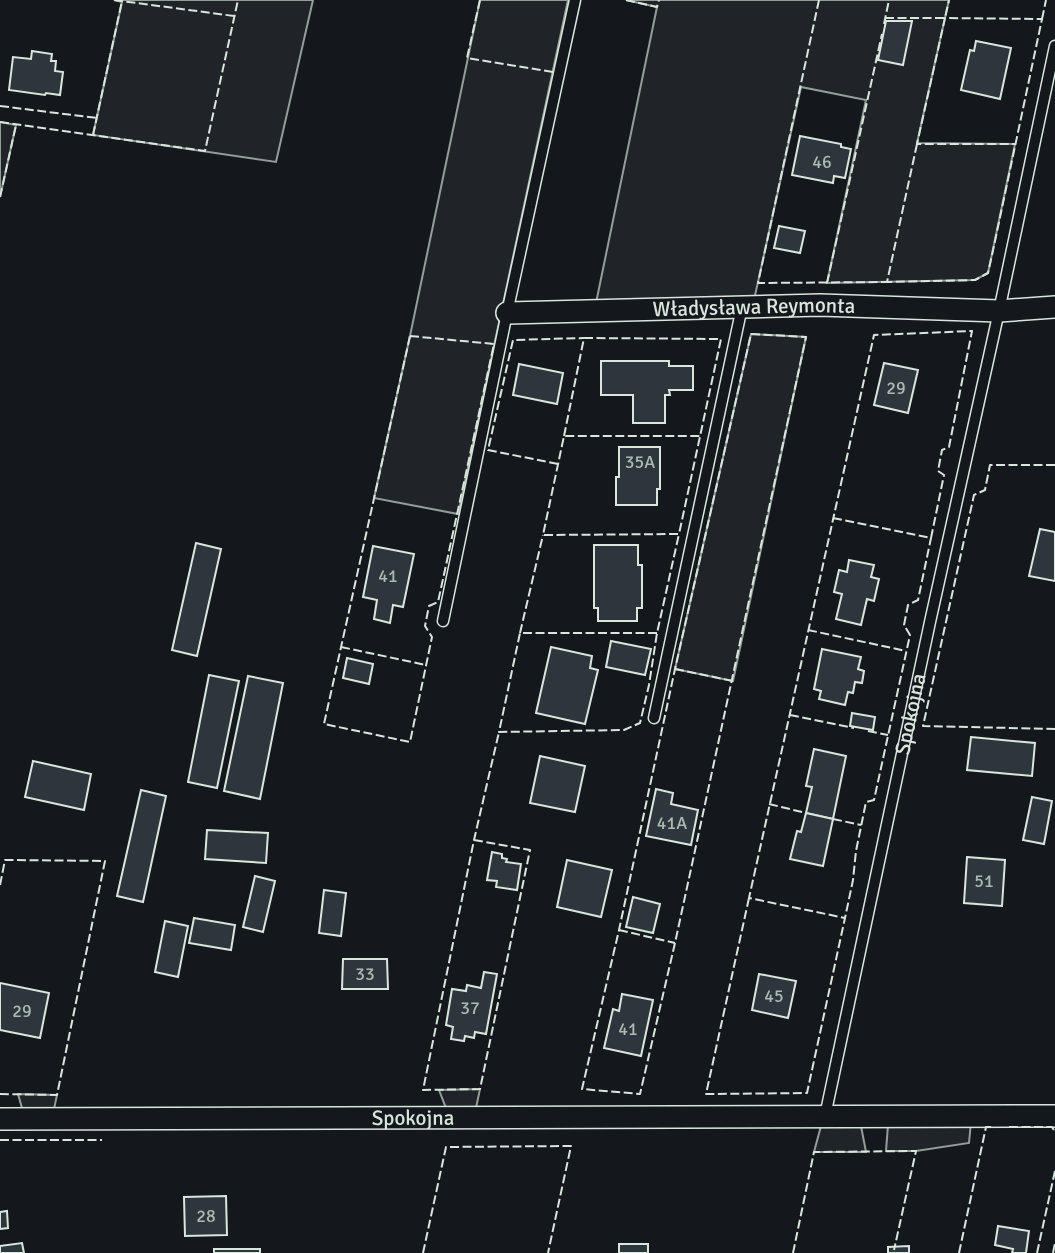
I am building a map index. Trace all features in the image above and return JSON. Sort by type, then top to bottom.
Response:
[{"type":"street","name":"Władysława Reymonta","points":[[506,313],[820,305],[999,311],[1055,307]]},
{"type":"street","name":"Spokojna","points":[[0,1119],[1055,1116]]},
{"type":"lane","points":[[443,621],[506,313],[575,0]]},
{"type":"lane","points":[[999,311],[1055,46]]},
{"type":"lane","points":[[654,718],[742,307]]},
{"type":"lane","name":"Spokojna","points":[[825,1116],[999,311]]},
{"type":"shaded area","points":[[114,0],[313,0],[276,162],[93,135],[122,2]]},
{"type":"shaded area","points":[[480,0],[568,0],[458,514],[374,498]]},
{"type":"shaded area","points":[[626,0],[949,0],[917,143],[1015,144],[988,273],[975,280],[827,283],[866,100],[801,87],[754,300],[596,303],[657,7]]},
{"type":"shaded area","points":[[0,122],[16,125],[0,197]]},
{"type":"shaded area","points":[[751,334],[806,337],[733,681],[675,669]]},
{"type":"shaded area","points":[[480,1089],[476,1108],[446,1108],[439,1090]]},
{"type":"shaded area","points":[[18,1094],[57,1095],[54,1109],[27,1110],[22,1108]]},
{"type":"shaded area","points":[[971,1122],[969,1143],[916,1151],[886,1151],[888,1125]]},
{"type":"shaded area","points":[[821,1126],[861,1126],[866,1152],[814,1152]]},
{"type":"building","points":[[886,21],[912,21],[903,65],[878,60]]},
{"type":"building","points":[[976,41],[1011,48],[1000,99],[961,90],[970,50],[974,51]]},
{"type":"building","points":[[32,51],[52,54],[51,61],[56,61],[55,71],[63,72],[60,95],[9,90],[13,57],[31,59]]},
{"type":"building","points":[[800,136],[841,144],[841,147],[851,149],[845,178],[834,176],[833,183],[792,175]]},
{"type":"building","points":[[779,226],[805,231],[800,253],[774,248]]},
{"type":"building","points":[[601,361],[669,361],[669,366],[693,366],[693,390],[669,390],[670,395],[665,395],[665,423],[633,423],[633,395],[601,395]]},
{"type":"building","points":[[884,363],[918,370],[908,413],[874,405]]},
{"type":"building","points":[[519,364],[563,373],[557,404],[513,395]]},
{"type":"building","points":[[619,447],[660,447],[660,489],[657,489],[657,505],[616,505]]},
{"type":"building","points":[[1040,529],[1055,532],[1055,581],[1029,576]]},
{"type":"building","points":[[196,543],[221,549],[197,656],[172,650]]},
{"type":"building","points":[[594,545],[638,545],[638,565],[642,565],[642,608],[637,608],[637,621],[598,621],[598,608],[594,608]]},
{"type":"building","points":[[373,546],[414,554],[403,607],[393,605],[390,623],[374,619],[377,600],[363,597]]},
{"type":"building","points":[[849,560],[874,565],[871,577],[879,579],[874,601],[867,599],[861,625],[836,619],[842,594],[834,592],[839,570],[847,572]]},
{"type":"building","points":[[611,641],[651,649],[645,675],[606,667]]},
{"type":"building","points":[[551,647],[592,656],[590,668],[598,670],[585,724],[536,713]]},
{"type":"building","points":[[822,649],[861,657],[858,669],[864,671],[862,683],[855,682],[853,693],[848,692],[845,705],[819,699],[821,691],[814,689]]},
{"type":"building","points":[[347,658],[373,664],[369,684],[343,678]]},
{"type":"building","points":[[209,675],[239,681],[217,788],[188,782]]},
{"type":"building","points":[[248,676],[283,683],[260,799],[224,791]]},
{"type":"building","points":[[852,713],[875,717],[873,730],[850,726]]},
{"type":"building","points":[[971,737],[1035,743],[1032,776],[967,770]]},
{"type":"building","points":[[814,749],[846,756],[833,819],[806,813],[812,787],[806,786]]},
{"type":"building","points":[[540,756],[585,766],[575,812],[530,803]]},
{"type":"building","points":[[33,761],[91,774],[84,810],[25,797]]},
{"type":"building","points":[[656,789],[673,793],[671,804],[698,810],[691,845],[646,836]]},
{"type":"building","points":[[141,790],[166,796],[143,902],[117,896]]},
{"type":"building","points":[[1032,797],[1052,801],[1044,844],[1023,840]]},
{"type":"building","points":[[806,813],[833,819],[823,866],[790,859],[797,831],[801,832]]},
{"type":"building","points":[[207,830],[268,833],[266,863],[205,859]]},
{"type":"building","points":[[492,852],[502,854],[502,858],[507,859],[506,862],[521,864],[517,890],[496,887],[497,881],[487,880]]},
{"type":"building","points":[[967,857],[1005,860],[1002,906],[964,903]]},
{"type":"building","points":[[567,860],[612,870],[601,917],[557,907]]},
{"type":"building","points":[[255,876],[275,881],[263,932],[243,927]]},
{"type":"building","points":[[324,890],[346,893],[341,936],[319,933]]},
{"type":"building","points":[[633,897],[660,904],[653,933],[626,927]]},
{"type":"building","points":[[194,918],[235,925],[231,950],[189,943]]},
{"type":"building","points":[[165,921],[188,926],[178,977],[155,972]]},
{"type":"building","points":[[343,959],[387,959],[388,989],[342,989]]},
{"type":"building","points":[[484,972],[497,974],[486,1034],[475,1032],[474,1038],[465,1036],[464,1041],[451,1039],[453,1027],[446,1025],[452,989],[466,991],[467,985],[481,988]]},
{"type":"building","points":[[759,974],[796,981],[788,1018],[752,1010]]},
{"type":"building","points":[[0,983],[49,993],[40,1038],[0,1030]]},
{"type":"building","points":[[622,994],[653,1000],[641,1056],[604,1048],[613,1009],[619,1011]]},
{"type":"building","points":[[226,1196],[227,1235],[185,1236],[184,1197]]},
{"type":"building","points":[[7,1211],[8,1228],[0,1229],[0,1212]]},
{"type":"building","points":[[998,1226],[1029,1231],[1026,1253],[1012,1253],[1013,1249],[995,1245]]},
{"type":"building","points":[[22,1243],[24,1253],[0,1253],[0,1246]]},
{"type":"building","points":[[619,1244],[648,1244],[648,1253],[619,1253]]},
{"type":"building","points":[[909,1246],[909,1253],[888,1253],[888,1247]]},
{"type":"building","points":[[214,1249],[260,1249],[260,1253],[214,1253]]},
{"type":"fence","points":[[114,0],[234,16]]},
{"type":"fence","points":[[0,122],[205,151],[238,0]]},
{"type":"fence","points":[[480,0],[467,58],[553,72]]},
{"type":"fence","points":[[626,0],[657,7],[659,0]]},
{"type":"fence","points":[[819,0],[758,283],[887,282]]},
{"type":"fence","points":[[884,24],[889,0]]},
{"type":"fence","points":[[885,18],[945,18],[949,0]]},
{"type":"fence","points":[[1042,19],[1046,0]]},
{"type":"fence","points":[[93,135],[122,1]]},
{"type":"fence","points":[[917,144],[887,282],[975,280],[988,273],[1042,19],[945,18],[917,144],[1015,144]]},
{"type":"fence","points":[[827,283],[882,34]]},
{"type":"fence","points":[[0,106],[97,118]]},
{"type":"fence","points":[[0,197],[16,125]]},
{"type":"fence","points":[[833,518],[931,538],[944,475],[938,471],[942,450],[949,447],[972,331],[874,335],[749,898],[845,918]]},
{"type":"fence","points":[[751,334],[806,337],[675,943],[640,1094],[582,1089],[751,334]]},
{"type":"fence","points":[[410,336],[494,344],[438,602],[429,606],[425,626],[432,637],[410,742],[324,724],[410,336]]},
{"type":"fence","points":[[564,436],[584,338],[721,339],[679,534],[543,535],[564,436],[700,436]]},
{"type":"fence","points":[[558,464],[488,450],[513,340],[584,338]]},
{"type":"fence","points":[[1055,465],[990,465],[985,490],[974,495],[923,726],[1055,729]]},
{"type":"fence","points":[[657,633],[520,633],[499,732],[624,730],[640,723],[679,534]]},
{"type":"fence","points":[[520,633],[543,535]]},
{"type":"fence","points":[[749,898],[706,1094],[807,1093],[853,880],[866,802],[874,800],[910,635],[904,625],[908,605],[918,600],[931,538]]},
{"type":"fence","points":[[808,630],[906,651]]},
{"type":"fence","points":[[341,647],[426,665]]},
{"type":"fence","points":[[675,669],[733,681]]},
{"type":"fence","points":[[790,715],[854,728]]},
{"type":"fence","points":[[868,731],[888,735]]},
{"type":"fence","points":[[474,840],[530,850],[480,1089],[423,1090],[474,840],[499,732]]},
{"type":"fence","points":[[769,804],[806,813]]},
{"type":"fence","points":[[833,819],[861,825]]},
{"type":"fence","points":[[0,885],[5,860],[105,861],[57,1095],[0,1094]]},
{"type":"fence","points":[[619,930],[675,943]]},
{"type":"fence","points":[[959,1253],[986,1127],[991,1127]]},
{"type":"fence","points":[[1009,1127],[1052,1127],[1055,1132]]},
{"type":"fence","points":[[0,1140],[102,1140]]},
{"type":"fence","points":[[423,1253],[446,1147],[571,1146],[548,1253]]},
{"type":"fence","points":[[793,1253],[814,1152],[916,1151],[894,1250]]},
{"type":"fence","points":[[1037,1253],[1055,1171]]},
{"type":"fence","points":[[1053,1253],[1055,1243]]}]
